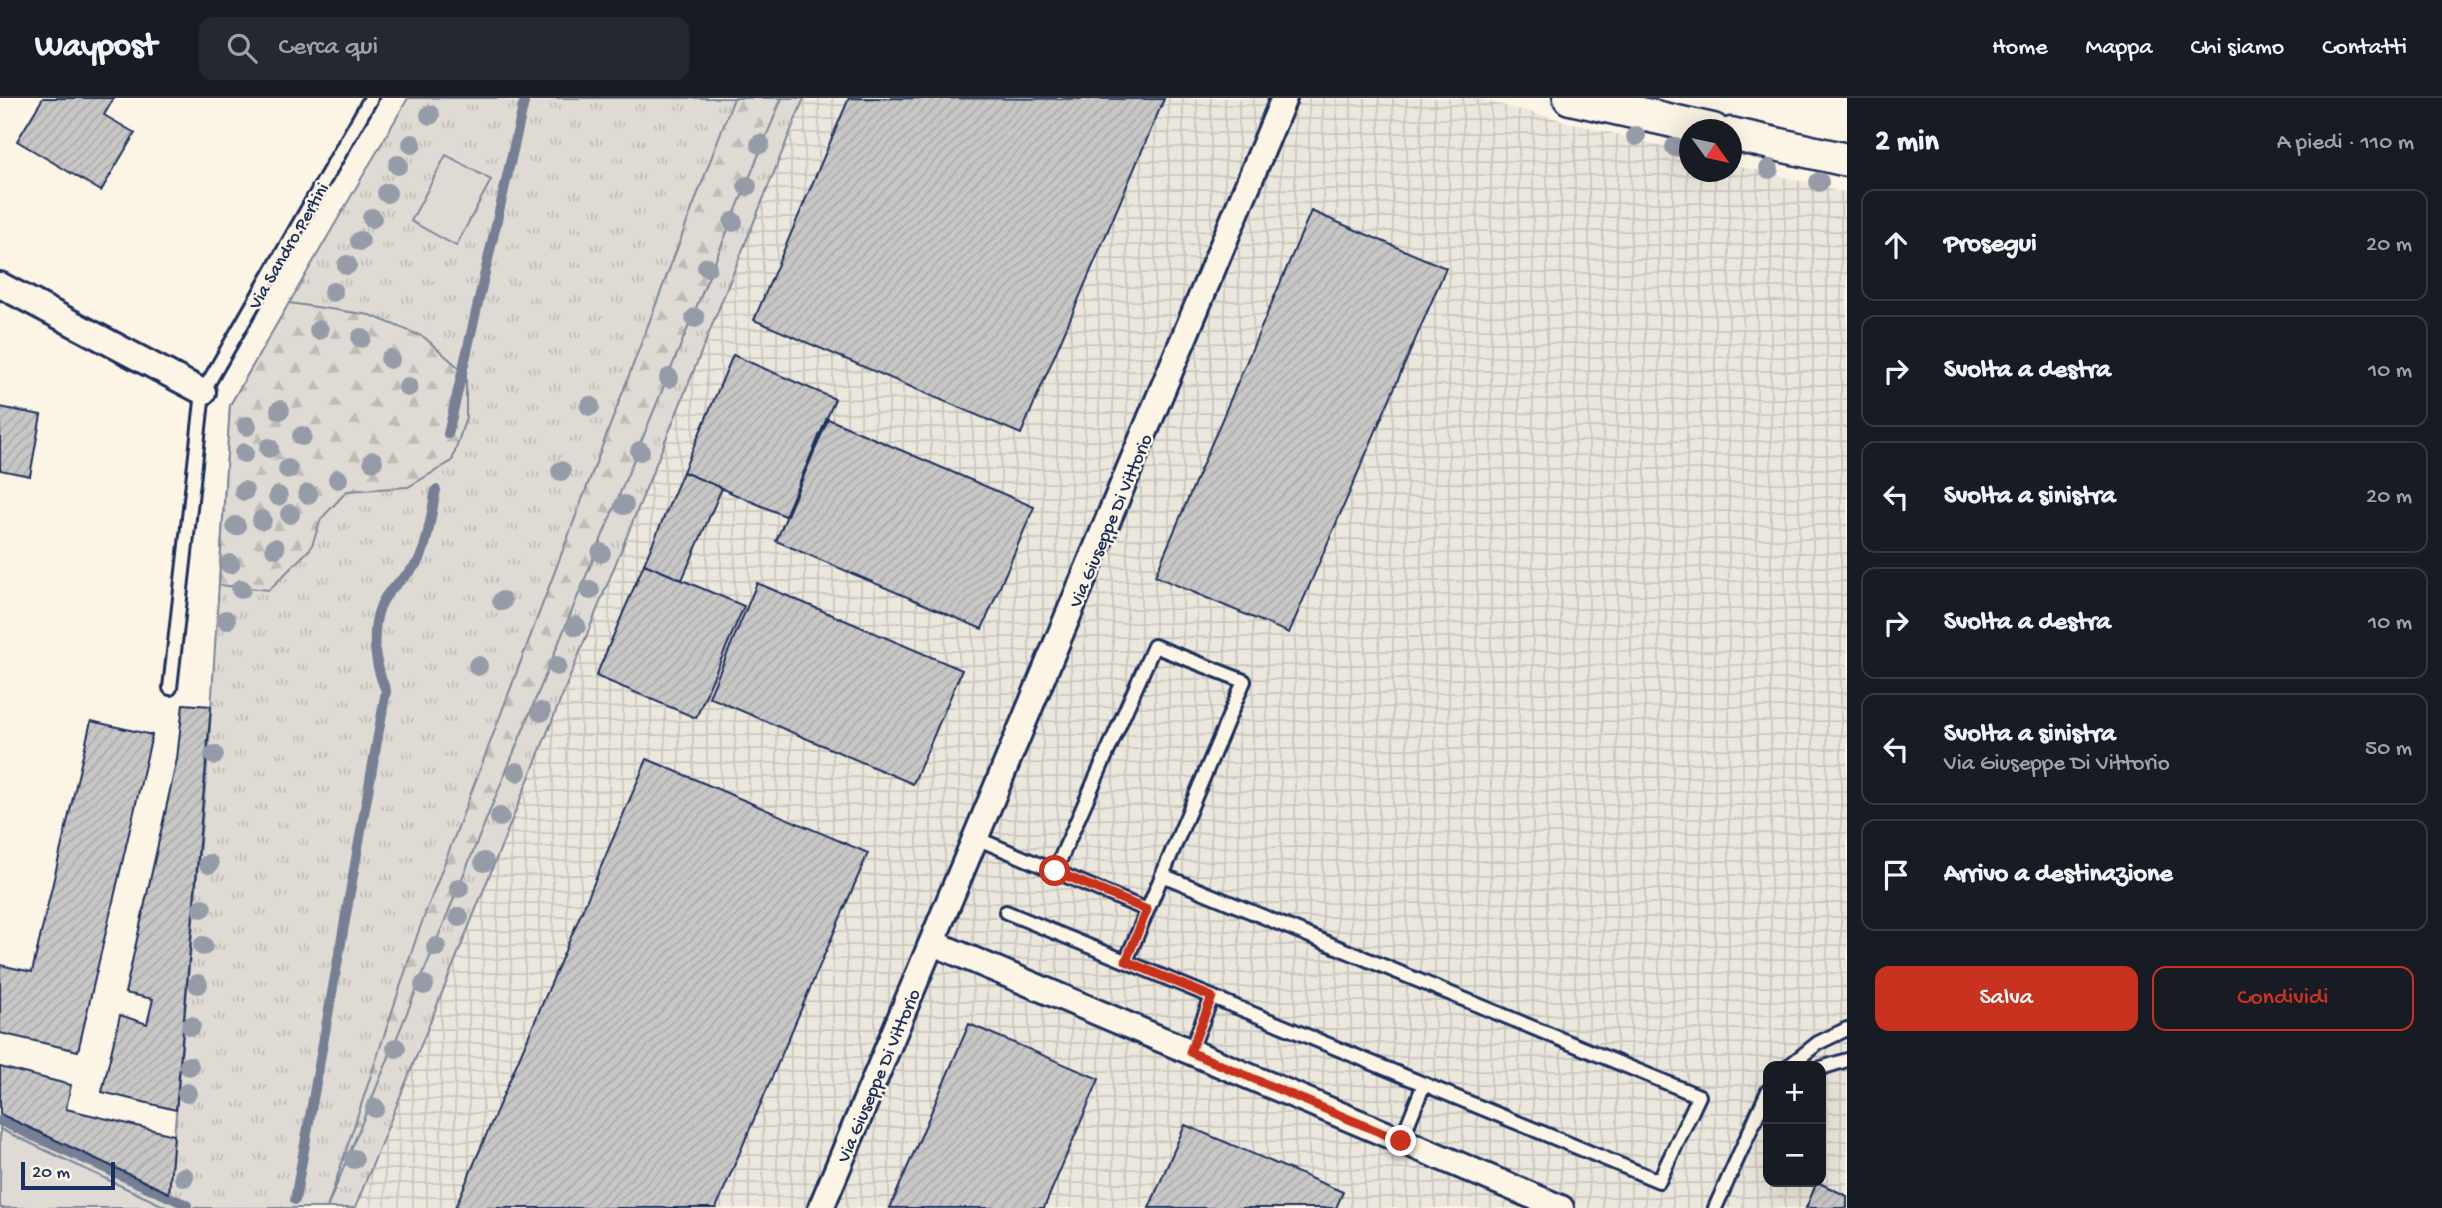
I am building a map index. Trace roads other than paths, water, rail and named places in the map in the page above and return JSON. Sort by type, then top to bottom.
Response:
[{"type":"street","name":"Via Giuseppe Di Vittorio","points":[[821,1208],[1284,98]]},
{"type":"street","points":[[1570,98],[1679,122]]},
{"type":"street","points":[[1742,136],[1847,160]]},
{"type":"street","points":[[0,285],[203,392]]},
{"type":"street","points":[[933,943],[1561,1208]]},
{"type":"lane","name":"Via Sandro Pertini","points":[[170,688],[203,392],[371,98]]},
{"type":"lane","points":[[1055,871],[1154,646],[1244,681],[1126,961]]},
{"type":"lane","points":[[976,838],[1147,910]]},
{"type":"lane","points":[[1006,912],[1660,1181],[1699,1096],[1162,875]]},
{"type":"lane","points":[[1190,1052],[1212,997]]},
{"type":"lane","points":[[1795,1061],[1818,1043],[1847,1030]]},
{"type":"lane","points":[[1826,1066],[1847,1060]]},
{"type":"lane","points":[[1401,1141],[1424,1084]]},
{"type":"lane","points":[[1715,1208],[1763,1101]]},
{"type":"lane","points":[[1755,1117],[1763,1108]]},
{"type":"waterway","points":[[448,434],[525,98]]},
{"type":"waterway","points":[[295,1200],[386,691],[378,667],[375,627],[382,602],[419,560],[427,536],[436,490]]},
{"type":"waterway","points":[[0,1121],[187,1205]]}]
